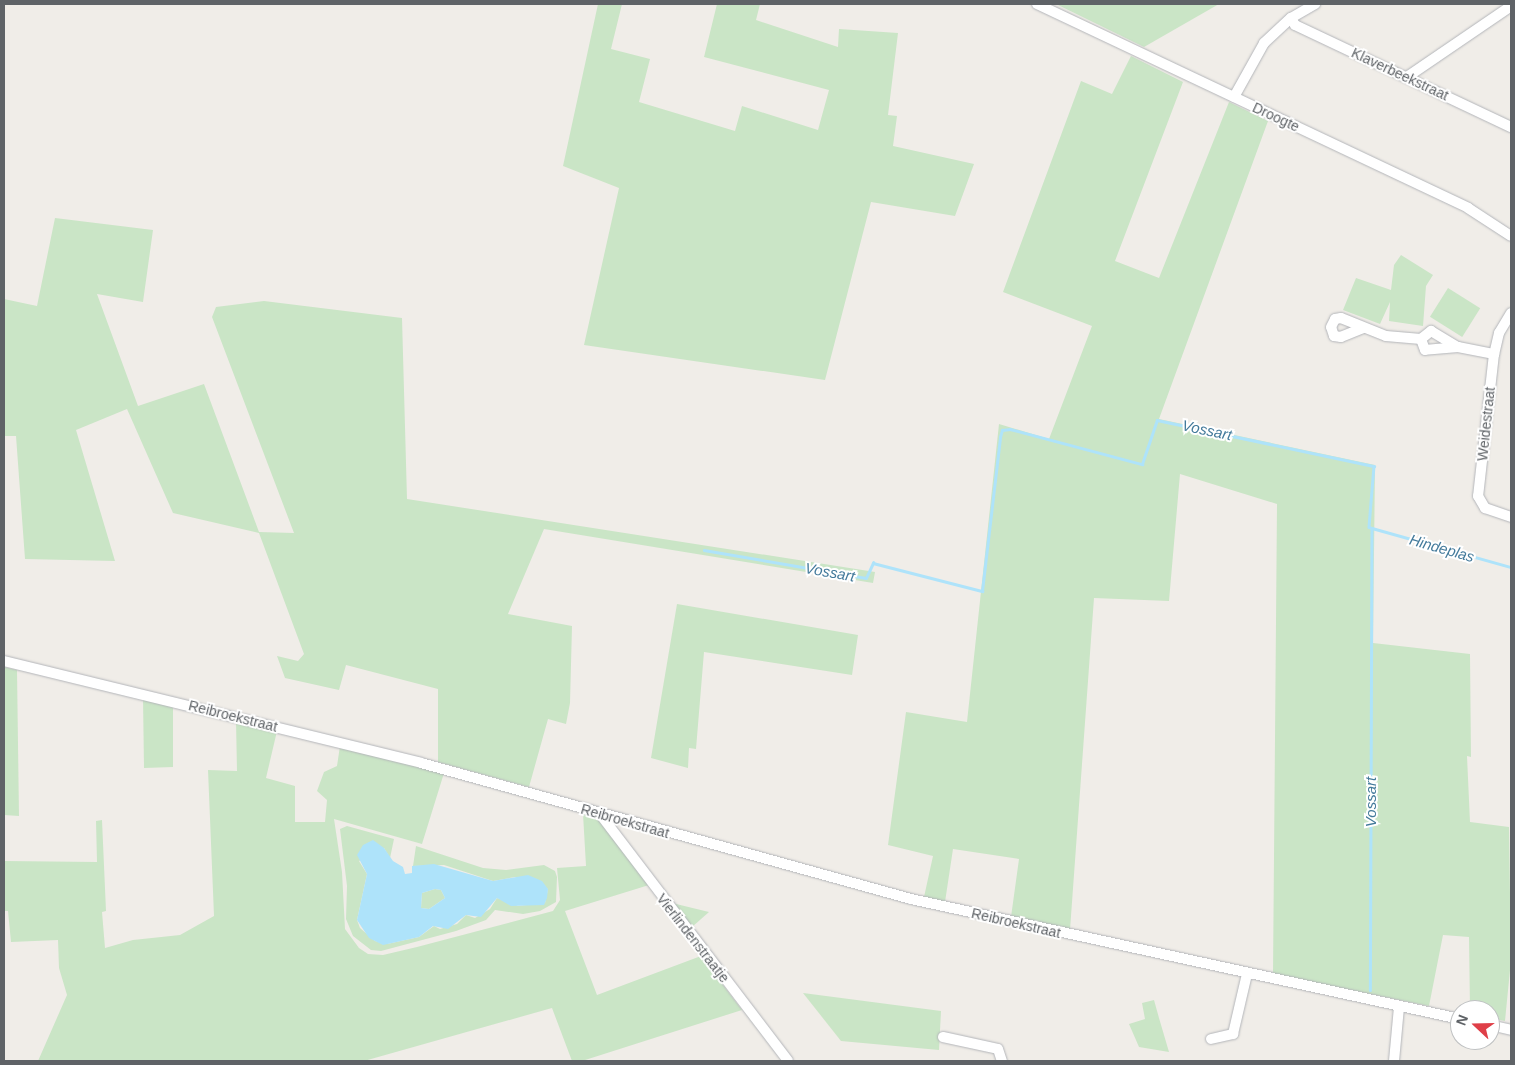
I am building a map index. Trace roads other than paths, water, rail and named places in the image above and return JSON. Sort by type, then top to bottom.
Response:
[{"type":"street","name":"Droogte","points":[[1037,4],[1468,208],[1511,236]]},
{"type":"street","points":[[1234,97],[1264,43],[1291,18],[1315,4]]},
{"type":"street","points":[[1407,77],[1511,6]]},
{"type":"street","name":"Klaverbeekstraat","points":[[1291,18],[1296,25],[1511,127]]},
{"type":"street","name":"Weidestraat","points":[[1511,313],[1499,334],[1494,354],[1478,496],[1484,508],[1511,518]]},
{"type":"street","points":[[1363,328],[1386,336],[1393,331],[1413,334],[1421,339],[1425,350],[1458,347],[1494,354]]},
{"type":"street","points":[[1421,339],[1431,331],[1458,347]]},
{"type":"street","name":"Reibroekstraat","points":[[4,661],[421,763],[911,899],[1450,1017]]},
{"type":"street","name":"Vierlindenstraatje","points":[[600,814],[788,1061]]},
{"type":"street","points":[[1211,1038],[1233,1034],[1247,974]]},
{"type":"street","points":[[1394,1061],[1399,1007]]},
{"type":"street","points":[[942,1037],[998,1050],[1002,1061]]},
{"type":"water","points":[[373,840],[384,848],[393,861],[403,867],[405,874],[412,873],[412,866],[434,864],[493,881],[528,875],[542,881],[548,889],[547,898],[544,905],[511,906],[497,898],[481,917],[466,915],[448,929],[433,926],[419,937],[383,945],[369,938],[357,920],[367,874],[357,855],[363,845]],"holes":[[[435,889],[441,890],[445,898],[429,909],[421,908],[422,893]]]},
{"type":"waterway","name":"Vossart","points":[[704,550],[866,578],[873,563],[982,591],[1002,430],[1010,429],[1142,464],[1157,420],[1374,466],[1369,527],[1372,528],[1370,990]]},
{"type":"waterway","name":"Hindeplas","points":[[1372,528],[1511,567]]}]
